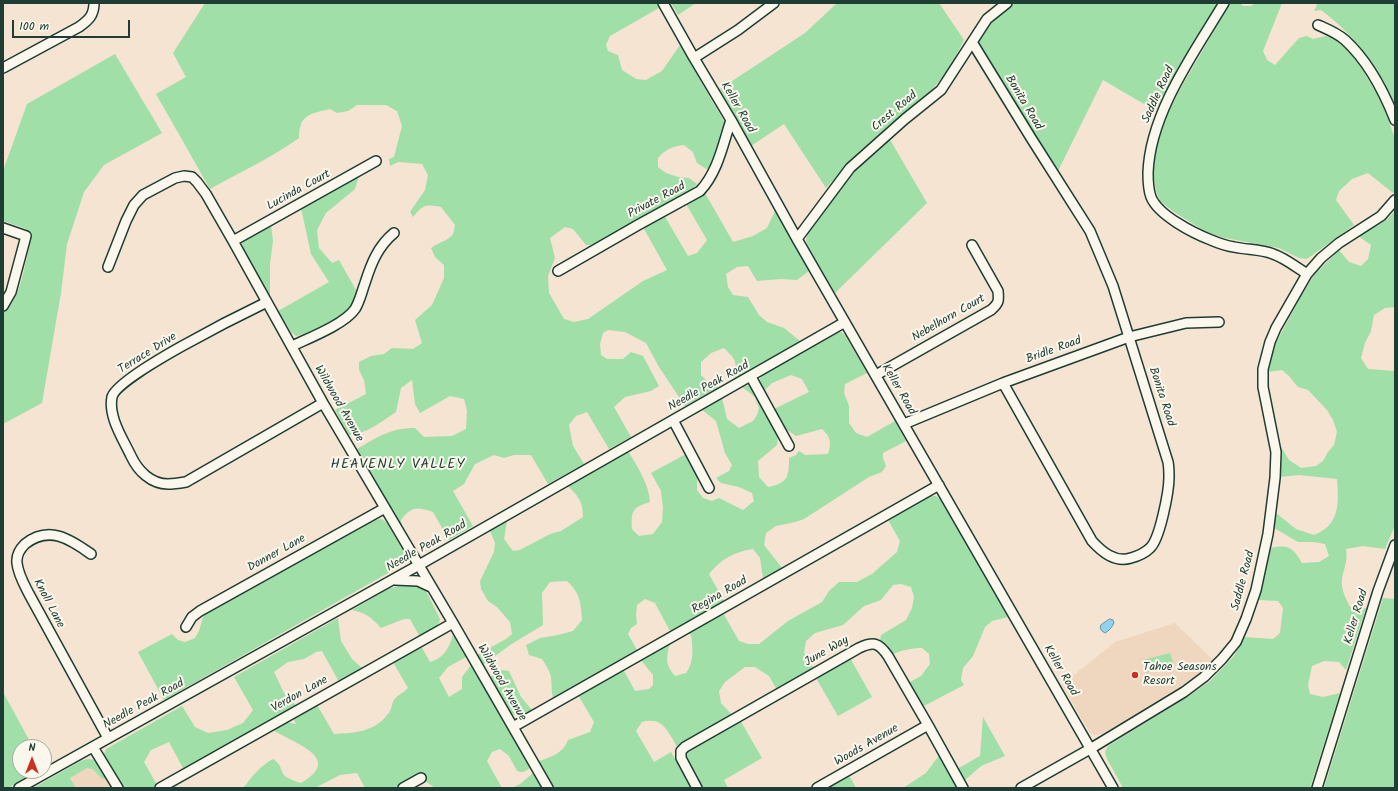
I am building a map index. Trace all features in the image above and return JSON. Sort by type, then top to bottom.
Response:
[{"type":"street","name":"Keller Road","points":[[663,3],[1113,788]]},
{"type":"street","points":[[694,58],[738,30],[774,3]]},
{"type":"street","name":"Crest Road","points":[[797,239],[850,168],[888,133],[941,90],[987,19],[1002,6],[1008,3]]},
{"type":"street","name":"Saddle Road","points":[[1224,3],[1173,88],[1160,117],[1148,161],[1148,180],[1151,196],[1157,207],[1195,233],[1212,241],[1233,247],[1272,253],[1288,261],[1307,274]]},
{"type":"street","points":[[3,68],[79,27],[90,19],[94,7]]},
{"type":"street","points":[[1318,25],[1334,32],[1345,40],[1358,54],[1382,90],[1395,120]]},
{"type":"street","name":"Bonita Road","points":[[972,42],[1090,231],[1113,286],[1168,462],[1169,477],[1167,498],[1158,535],[1151,548],[1140,555],[1126,560],[1111,557],[1092,541],[1003,382]]},
{"type":"street","name":"Private Road","points":[[558,271],[700,191],[706,185],[713,173],[731,120]]},
{"type":"street","name":"Lucinda Court","points":[[233,242],[376,161]]},
{"type":"street","name":"Wildwood Avenue","points":[[108,267],[126,221],[134,206],[143,195],[175,178],[184,176],[192,178],[198,182],[323,403],[453,623],[548,788]]},
{"type":"street","name":"Saddle Road","points":[[1021,788],[1155,710],[1204,677],[1236,642],[1256,590],[1268,534],[1276,452],[1263,387],[1266,357],[1276,328],[1307,274],[1321,258],[1339,243],[1381,216],[1395,200]]},
{"type":"street","points":[[3,228],[26,236],[11,292],[3,306]]},
{"type":"street","points":[[292,346],[349,315],[359,303],[376,254],[385,241],[394,233]]},
{"type":"street","name":"Nebelhorn Court","points":[[876,375],[986,314],[998,304],[998,291],[972,245]]},
{"type":"street","name":"Terrace Drive","points":[[267,302],[206,333],[138,373],[122,384],[113,395],[111,408],[135,465],[143,474],[153,481],[167,484],[186,482],[323,403]]},
{"type":"street","name":"Needle Peak Road","points":[[19,788],[419,566],[845,322]]},
{"type":"street","name":"Bridle Road","points":[[904,424],[1003,382],[1129,337],[1186,323],[1219,322]]},
{"type":"street","points":[[751,377],[789,446]]},
{"type":"street","points":[[673,420],[709,488]]},
{"type":"street","name":"Regina Road","points":[[513,727],[939,485]]},
{"type":"street","name":"Donner Lane","points":[[186,627],[200,610],[385,508]]},
{"type":"street","name":"Knoll Lane","points":[[91,554],[75,542],[63,537],[57,535],[43,535],[31,539],[19,549],[17,561],[20,576],[29,594],[108,738]]},
{"type":"street","name":"Keller Road","points":[[1317,788],[1378,591],[1395,545]]},
{"type":"street","points":[[392,580],[399,579],[418,581],[431,587]]},
{"type":"street","name":"Verdon Lane","points":[[160,788],[453,623]]},
{"type":"street","name":"June Way","points":[[697,788],[681,758],[681,751],[685,747],[868,644],[877,644],[882,648],[928,725],[963,788]]},
{"type":"street","name":"Woods Avenue","points":[[817,788],[928,725]]},
{"type":"street","points":[[93,747],[118,788]]},
{"type":"street","points":[[403,788],[421,778]]},
{"type":"shaded area","points":[[1175,623],[1213,660],[1183,685],[1102,734],[1094,735],[1090,733],[1062,685],[1115,642]]},
{"type":"shaded area","points":[[87,759],[94,759],[114,788],[76,788],[66,770]]},
{"type":"green space","points":[[205,3],[656,3],[659,8],[610,36],[606,45],[608,51],[618,55],[622,70],[636,79],[646,80],[662,71],[680,45],[726,125],[713,165],[708,170],[697,163],[693,152],[684,145],[670,148],[658,158],[658,167],[666,173],[678,177],[689,178],[697,184],[690,191],[591,245],[586,245],[573,229],[565,227],[550,238],[555,258],[548,276],[549,293],[564,319],[574,322],[588,319],[643,281],[667,270],[643,227],[664,215],[688,256],[697,253],[707,240],[686,204],[705,193],[733,242],[753,236],[767,228],[775,211],[809,271],[797,280],[781,279],[757,281],[748,266],[737,267],[726,274],[728,287],[733,295],[748,297],[759,315],[767,322],[784,328],[800,341],[734,379],[736,365],[734,359],[724,348],[711,353],[701,362],[701,375],[708,382],[719,387],[685,406],[659,367],[646,343],[625,332],[608,330],[603,333],[600,344],[601,355],[607,359],[623,359],[631,352],[643,356],[659,386],[651,391],[625,397],[614,407],[631,437],[609,449],[587,412],[576,416],[569,425],[573,446],[584,464],[548,484],[531,455],[514,455],[504,458],[494,455],[475,464],[464,484],[453,491],[473,526],[449,540],[433,512],[423,509],[415,509],[408,512],[401,520],[402,528],[357,449],[391,431],[406,428],[415,428],[424,437],[452,436],[466,429],[467,411],[464,399],[450,396],[420,413],[415,404],[412,380],[401,388],[396,412],[368,430],[349,435],[335,410],[366,394],[364,380],[359,370],[359,362],[371,356],[384,354],[392,348],[413,349],[422,343],[415,320],[432,305],[444,278],[444,265],[435,257],[431,248],[451,236],[455,225],[441,207],[425,206],[413,217],[410,212],[425,190],[428,175],[422,164],[398,162],[390,166],[389,159],[394,157],[402,126],[397,111],[386,105],[357,105],[348,111],[337,113],[330,109],[311,114],[303,120],[301,124],[299,138],[210,189],[156,94],[186,77],[173,53]]},
{"type":"green space","points":[[671,3],[696,3],[678,15]]},
{"type":"green space","points":[[837,3],[939,3],[964,40],[950,68],[929,93],[858,153],[826,188],[784,124],[751,146],[720,89],[805,33]]},
{"type":"green space","points":[[1016,3],[1218,3],[1170,83],[1156,111],[1103,80],[1058,171],[979,45],[983,33],[992,21]]},
{"type":"green space","points":[[1230,3],[1240,3],[1243,6],[1251,6],[1255,3],[1282,3],[1263,51],[1267,60],[1275,65],[1299,38],[1307,36],[1313,39],[1326,36],[1335,40],[1347,49],[1358,63],[1378,95],[1395,139],[1395,190],[1393,193],[1368,173],[1352,179],[1339,191],[1336,200],[1354,225],[1307,259],[1299,258],[1279,248],[1220,237],[1206,232],[1174,212],[1160,201],[1156,191],[1152,171],[1155,152],[1167,115]]},
{"type":"green space","points":[[1316,3],[1395,3],[1395,110],[1374,68],[1365,55],[1356,43],[1334,20],[1321,10],[1314,11],[1317,5]]},
{"type":"green space","points":[[115,54],[162,133],[104,165],[84,192],[67,244],[61,293],[42,403],[3,424],[3,314],[15,298],[19,289],[31,238],[30,232],[24,228],[3,221],[3,171],[27,104]]},
{"type":"green space","points":[[889,138],[927,203],[835,293],[808,246],[806,240],[808,233],[849,174]]},
{"type":"green space","points":[[359,176],[355,189],[326,213],[317,230],[319,248],[332,263],[339,260],[356,290],[352,304],[348,311],[331,322],[296,336],[291,332],[278,311],[329,282],[311,254],[301,208]]},
{"type":"green space","points":[[1395,210],[1395,307],[1385,308],[1374,315],[1371,331],[1365,343],[1361,358],[1368,369],[1395,371],[1395,525],[1385,549],[1363,546],[1346,549],[1347,554],[1342,577],[1343,592],[1350,607],[1366,608],[1346,670],[1339,662],[1324,661],[1312,666],[1308,685],[1310,694],[1323,697],[1340,693],[1310,788],[1123,788],[1107,759],[1105,752],[1108,746],[1189,696],[1210,681],[1234,656],[1245,637],[1273,639],[1280,633],[1283,608],[1278,601],[1259,600],[1271,548],[1290,548],[1302,563],[1319,562],[1329,556],[1325,544],[1298,542],[1274,528],[1276,513],[1296,529],[1314,535],[1323,531],[1333,519],[1336,512],[1338,496],[1337,479],[1299,475],[1280,477],[1280,445],[1289,460],[1301,468],[1316,466],[1323,461],[1334,445],[1337,432],[1333,420],[1327,410],[1308,390],[1298,387],[1282,370],[1268,372],[1270,354],[1314,275],[1339,250],[1349,262],[1361,266],[1368,259],[1371,245],[1358,236],[1383,222]]},
{"type":"green space","points":[[271,225],[273,241],[270,264],[270,296],[242,244],[245,239]]},
{"type":"green space","points":[[841,332],[845,335],[867,373],[845,384],[844,393],[849,406],[849,423],[856,433],[867,437],[895,421],[906,441],[883,453],[886,466],[882,472],[869,477],[804,519],[776,526],[766,533],[764,545],[782,568],[763,578],[760,558],[753,549],[728,557],[718,564],[709,574],[724,601],[670,631],[655,603],[645,599],[637,605],[637,624],[631,628],[628,634],[637,650],[553,698],[549,670],[542,659],[529,655],[526,645],[540,638],[573,631],[582,620],[579,599],[571,585],[567,581],[550,582],[542,593],[543,625],[510,645],[483,665],[477,655],[506,639],[512,634],[510,622],[497,607],[488,601],[481,589],[480,581],[494,552],[495,543],[490,531],[507,520],[504,539],[513,551],[520,550],[550,534],[561,531],[583,517],[579,499],[567,485],[628,451],[642,475],[650,502],[636,508],[633,514],[632,529],[639,536],[653,534],[662,522],[663,508],[661,491],[651,473],[686,454],[697,473],[697,490],[703,498],[712,501],[719,498],[743,510],[754,501],[752,493],[739,487],[721,483],[716,478],[729,471],[732,465],[725,453],[716,421],[701,409],[722,398],[727,419],[739,428],[753,421],[759,408],[755,397],[742,387],[750,385],[778,433],[777,445],[758,461],[759,477],[768,487],[780,483],[788,474],[789,458],[796,455],[799,451],[805,455],[828,454],[830,440],[822,429],[796,436],[787,430],[774,409],[809,392],[802,379],[791,375],[772,383],[764,391],[760,379],[762,375]]},
{"type":"green space","points":[[930,496],[936,496],[940,499],[1008,617],[992,621],[985,627],[973,656],[963,668],[961,680],[964,685],[922,707],[908,683],[921,676],[930,664],[929,654],[922,648],[918,648],[892,655],[887,646],[880,640],[881,635],[906,620],[912,608],[914,597],[911,587],[901,584],[893,585],[881,600],[864,606],[843,625],[815,633],[806,641],[804,653],[814,669],[777,690],[769,676],[755,667],[745,667],[725,682],[719,691],[721,703],[733,716],[678,748],[668,731],[660,723],[655,721],[642,722],[636,731],[654,762],[671,752],[692,788],[552,788],[537,762],[551,757],[559,752],[566,745],[568,740],[590,732],[594,722],[578,695],[623,669],[635,691],[649,689],[653,685],[653,675],[640,659],[670,643],[667,657],[669,668],[675,676],[686,673],[692,660],[691,635],[687,633],[723,613],[739,641],[748,644],[759,644],[788,621],[822,602],[829,591],[839,582],[857,582],[872,574],[897,552],[900,541],[888,520]]},
{"type":"green space","points":[[381,519],[386,522],[406,555],[406,562],[164,700],[138,652],[172,634],[178,640],[185,642],[195,638],[199,631],[204,614],[375,520]]},
{"type":"green space","points":[[404,584],[419,587],[426,591],[440,619],[435,628],[430,632],[420,637],[410,619],[404,619],[381,628],[368,616],[352,610],[388,589]]},
{"type":"green space","points":[[1383,598],[1395,599],[1395,788],[1324,788]]},
{"type":"green space","points":[[338,618],[341,641],[352,659],[363,669],[339,682],[322,651],[316,652],[304,659],[288,662],[274,672],[285,695],[297,706],[184,770],[169,742],[151,750],[144,762],[157,785],[152,788],[123,788],[105,759],[104,754],[106,749],[182,706],[195,727],[208,733],[227,730],[243,723],[253,710],[234,677]]},
{"type":"green space","points":[[453,635],[466,657],[448,667],[439,678],[449,697],[462,689],[462,677],[471,665],[530,768],[522,772],[517,771],[509,756],[500,749],[492,752],[487,761],[502,788],[435,788],[425,781],[420,773],[394,788],[365,788],[357,773],[340,775],[315,788],[243,788],[260,768],[273,759],[280,765],[284,775],[301,783],[313,774],[318,766],[317,759],[311,752],[302,746],[273,730],[286,722],[296,724],[293,718],[317,705],[334,734],[357,732],[377,725],[389,713],[395,698],[408,688],[393,662],[421,646],[430,662],[435,660],[445,652]]},
{"type":"green space","points":[[1170,653],[1174,665],[1146,673],[1143,660]]},
{"type":"green space","points":[[850,658],[872,697],[838,716],[816,678]]},
{"type":"green space","points":[[502,670],[509,671],[521,697],[532,710],[517,716],[512,714],[490,677]]},
{"type":"green space","points":[[3,692],[29,739],[12,739],[12,779],[25,779],[8,788],[3,788]]},
{"type":"green space","points":[[983,717],[1005,756],[981,766],[964,781],[957,769],[980,756]]},
{"type":"green space","points":[[740,720],[762,758],[724,780],[728,788],[701,788],[685,757],[686,752],[690,748]]},
{"type":"green space","points":[[941,753],[959,788],[903,788],[926,773]]},
{"type":"green space","points":[[91,759],[98,763],[109,780],[101,778],[93,769],[87,768],[70,778],[76,788],[33,788],[49,779],[52,779],[52,777],[81,761]]},
{"type":"green space","points":[[533,773],[541,788],[512,788],[520,784]]},
{"type":"green space","points":[[849,775],[856,788],[825,788]]},
{"type":"water","points":[[1110,619],[1113,620],[1114,623],[1105,633],[1100,628],[1101,625]]},
{"type":"place","name":"Tahoe Seasons Resort","points":[[1135,675]]},
{"type":"district","name":"HEAVENLY VALLEY","points":[[398,466]]}]
